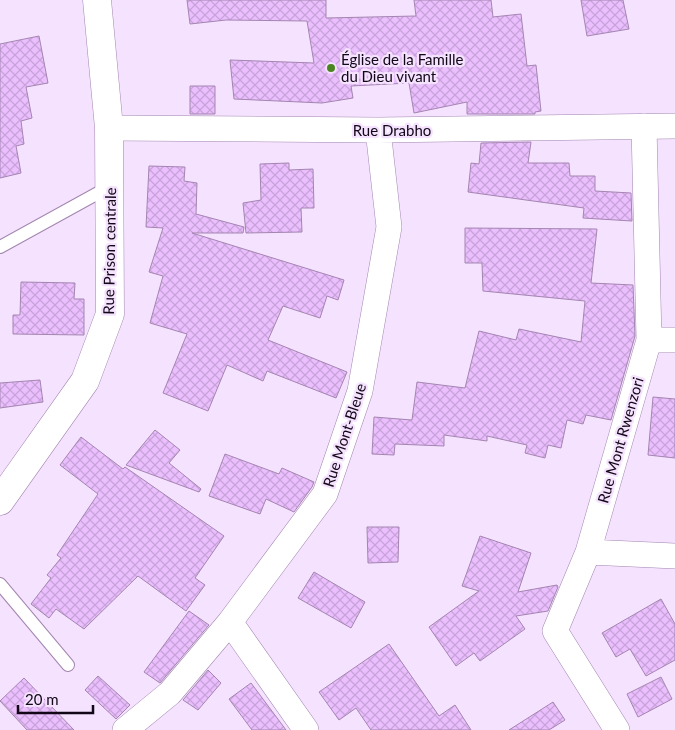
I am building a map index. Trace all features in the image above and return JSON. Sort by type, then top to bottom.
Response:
[{"type":"street","name":"Rue Prison centrale","points":[[0,501],[85,380],[110,314],[109,128],[97,0]]},
{"type":"street","name":"Rue Mont Rwenzori","points":[[617,730],[555,631],[588,552],[649,340],[644,126]]},
{"type":"street","name":"Rue Drabho","points":[[109,128],[378,130],[675,126]]},
{"type":"street","name":"Rue Mont-Bleue","points":[[125,730],[170,693],[230,622],[324,494],[360,391],[390,227],[378,130]]},
{"type":"street","points":[[649,340],[675,340]]},
{"type":"street","points":[[588,552],[675,556]]},
{"type":"street","points":[[230,622],[306,730]]},
{"type":"lane","points":[[0,247],[110,187]]},
{"type":"lane","points":[[0,584],[68,665]]},
{"type":"building","points":[[187,0],[326,0],[326,18],[416,16],[414,0],[491,0],[493,17],[521,14],[527,66],[536,65],[541,111],[535,112],[535,114],[467,114],[467,102],[414,113],[409,83],[351,86],[353,98],[322,103],[234,99],[230,60],[314,63],[307,21],[226,20],[190,24]]},
{"type":"building","points":[[581,0],[623,0],[629,29],[587,36]]},
{"type":"building","points":[[39,36],[48,83],[26,87],[32,118],[21,121],[24,144],[16,146],[21,173],[0,178],[0,44]]},
{"type":"building","points":[[190,86],[215,86],[215,114],[190,114]]},
{"type":"building","points":[[531,142],[528,163],[569,163],[570,176],[595,176],[595,191],[631,193],[632,221],[583,218],[584,208],[468,192],[471,163],[479,164],[481,143]]},
{"type":"building","points":[[289,163],[289,170],[313,169],[314,208],[301,208],[302,232],[246,233],[243,203],[261,200],[260,164]]},
{"type":"building","points":[[149,166],[185,167],[184,181],[197,183],[196,214],[244,227],[243,233],[192,233],[344,280],[338,300],[327,296],[320,318],[283,306],[268,340],[347,372],[336,398],[267,371],[263,381],[227,365],[208,411],[163,393],[187,334],[150,323],[163,276],[149,272],[163,228],[146,227]]},
{"type":"building","points":[[465,228],[597,229],[591,283],[633,285],[635,336],[611,420],[586,415],[583,424],[567,420],[561,448],[548,445],[545,458],[525,453],[527,445],[487,436],[487,441],[444,435],[444,446],[395,444],[394,455],[372,454],[374,417],[412,420],[417,382],[465,388],[479,331],[516,340],[519,329],[581,342],[585,301],[483,291],[482,263],[465,263]]},
{"type":"building","points":[[21,282],[75,283],[74,299],[84,299],[84,335],[13,334],[13,315],[20,315]]},
{"type":"building","points":[[40,380],[43,402],[0,408],[0,383]]},
{"type":"building","points":[[653,397],[675,399],[675,458],[648,455]]},
{"type":"building","points":[[155,430],[180,450],[169,463],[201,489],[199,492],[126,465]]},
{"type":"building","points":[[81,437],[123,469],[125,467],[224,536],[195,578],[205,585],[186,611],[138,576],[84,629],[56,609],[49,618],[31,604],[51,578],[47,575],[61,558],[57,555],[98,494],[60,465]]},
{"type":"building","points":[[225,454],[279,474],[282,468],[314,482],[294,512],[266,499],[260,514],[209,496]]},
{"type":"building","points":[[367,527],[399,527],[398,562],[368,563]]},
{"type":"building","points":[[480,536],[531,553],[518,592],[557,585],[558,587],[548,611],[516,616],[525,629],[480,661],[474,653],[456,666],[429,627],[479,591],[462,586]]},
{"type":"building","points":[[314,572],[365,602],[351,628],[298,598]]},
{"type":"building","points":[[661,599],[675,624],[675,660],[646,676],[630,649],[616,657],[602,633]]},
{"type":"building","points":[[189,611],[209,625],[160,683],[144,672]]},
{"type":"building","points":[[389,644],[439,716],[455,705],[471,730],[371,730],[356,708],[339,720],[319,692]]},
{"type":"building","points":[[208,670],[221,683],[198,710],[183,700]]},
{"type":"building","points":[[98,676],[130,705],[116,719],[85,690]]},
{"type":"building","points":[[661,677],[672,699],[638,717],[627,694]]},
{"type":"building","points":[[24,678],[74,730],[27,730],[0,701]]},
{"type":"building","points":[[251,683],[286,730],[252,730],[229,699]]},
{"type":"building","points":[[553,702],[565,720],[549,730],[509,730]]},
{"type":"place","name":"Église de la Famille du Dieu vivant","points":[[331,68]]}]
